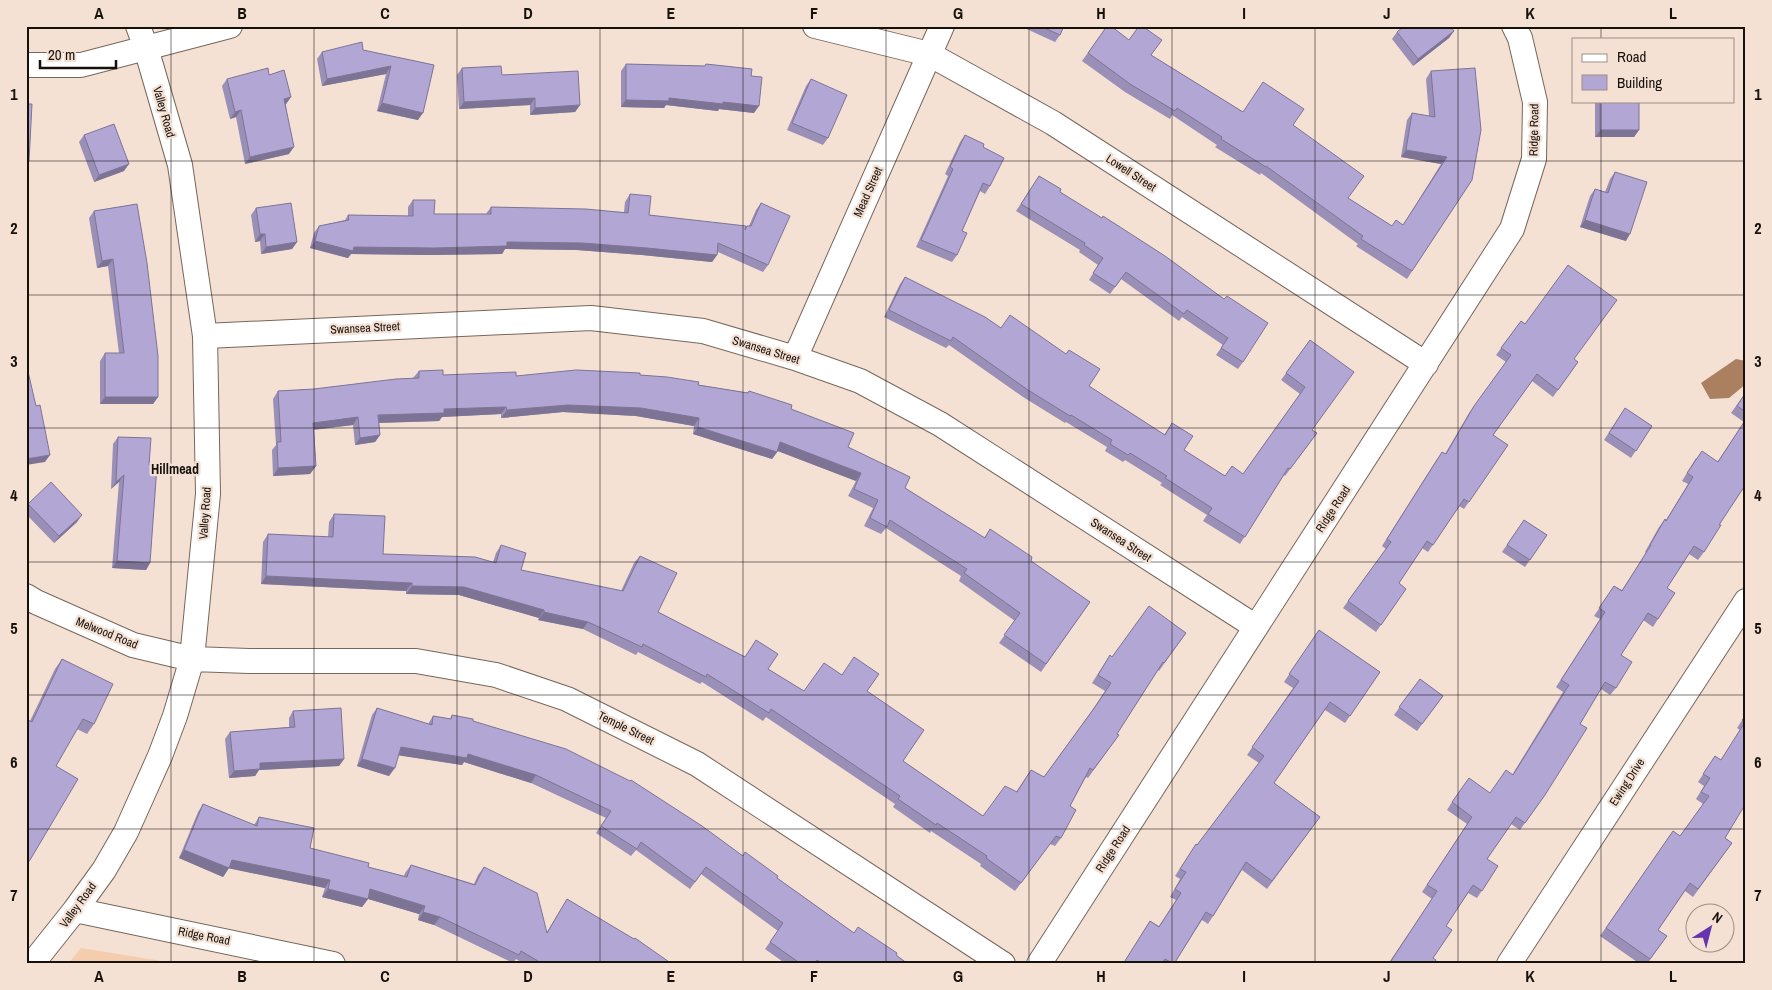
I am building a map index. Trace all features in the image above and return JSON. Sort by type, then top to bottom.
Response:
[{"type":"street","name":"Valley Road","points":[[32,964],[104,870],[126,832],[142,798],[175,716],[192,659],[208,494],[205,336],[180,165],[138,26]]},
{"type":"street","points":[[26,65],[81,65],[230,26]]},
{"type":"street","name":"Lowell Street","points":[[815,26],[929,54],[1054,123],[1426,364]]},
{"type":"street","name":"Mead Street","points":[[795,358],[942,26]]},
{"type":"street","name":"Ridge Road","points":[[1039,964],[1512,229],[1534,159],[1535,102],[1520,38],[1514,26]]},
{"type":"street","name":"Swansea Street","points":[[205,336],[591,318],[703,331],[795,358],[860,381],[940,424],[1256,628]]},
{"type":"street","name":"Melwood Road","points":[[26,596],[133,645],[192,659]]},
{"type":"street","name":"Ewing Drive","points":[[1509,964],[1746,601]]},
{"type":"street","name":"Temple Street","points":[[192,659],[416,661],[496,675],[567,699],[697,764],[1003,964]]},
{"type":"street","name":"Ridge Road","points":[[75,910],[333,964]]},
{"type":"shaded area","points":[[1736,359],[1746,361],[1746,384],[1729,398],[1710,399],[1701,383]]},
{"type":"shaded area","points":[[81,948],[180,964],[68,964]]},
{"type":"building","points":[[1040,26],[1064,26],[1060,35]]},
{"type":"building","points":[[1107,26],[1111,26],[1129,40],[1139,26],[1142,26],[1162,40],[1151,55],[1243,112],[1263,82],[1304,109],[1293,125],[1364,176],[1348,198],[1392,226],[1396,220],[1403,225],[1447,157],[1406,150],[1412,113],[1435,117],[1431,71],[1475,68],[1481,130],[1472,180],[1412,271],[1361,239],[1363,236],[1266,166],[1221,139],[1222,137],[1177,108],[1175,111],[1130,84],[1088,53]]},
{"type":"building","points":[[1404,26],[1450,26],[1454,31],[1418,59],[1397,32]]},
{"type":"building","points":[[362,42],[363,50],[434,65],[423,113],[382,103],[391,66],[327,79],[322,52]]},
{"type":"building","points":[[626,64],[705,66],[706,64],[752,69],[751,76],[762,77],[759,106],[669,98],[669,101],[626,100]]},
{"type":"building","points":[[501,66],[502,75],[578,71],[580,105],[535,108],[535,98],[464,102],[462,68]]},
{"type":"building","points":[[268,68],[269,75],[284,70],[291,97],[284,99],[294,147],[250,157],[241,110],[235,112],[227,79]]},
{"type":"building","points":[[811,79],[847,95],[828,138],[792,123]]},
{"type":"building","points":[[1600,102],[1639,102],[1639,130],[1600,130]]},
{"type":"building","points":[[26,104],[32,104],[29,161],[26,161]]},
{"type":"building","points":[[114,124],[129,164],[99,175],[84,135]]},
{"type":"building","points":[[965,135],[984,144],[983,147],[1004,158],[990,186],[983,183],[962,231],[967,233],[957,255],[921,240],[953,169],[950,167]]},
{"type":"building","points":[[1615,172],[1647,182],[1630,234],[1585,220],[1595,189],[1608,193]]},
{"type":"building","points":[[1039,176],[1061,189],[1060,192],[1102,218],[1103,216],[1165,256],[1224,299],[1227,296],[1268,323],[1243,362],[1221,348],[1228,338],[1187,310],[1184,314],[1126,272],[1115,287],[1093,273],[1103,258],[1084,245],[1085,243],[1021,204]]},
{"type":"building","points":[[630,194],[651,196],[649,215],[746,226],[745,230],[747,226],[751,226],[761,203],[790,216],[768,265],[718,243],[717,255],[582,243],[507,242],[507,246],[434,248],[354,247],[353,251],[315,241],[319,226],[349,220],[348,215],[413,216],[413,200],[435,200],[434,214],[491,214],[491,207],[586,209],[628,213]]},
{"type":"building","points":[[291,203],[297,242],[266,247],[265,234],[260,234],[256,208]]},
{"type":"building","points":[[137,204],[147,263],[158,356],[158,397],[105,397],[105,353],[124,353],[113,259],[102,261],[94,211]]},
{"type":"building","points":[[1568,265],[1617,300],[1574,359],[1578,362],[1558,390],[1537,374],[1493,435],[1508,445],[1469,502],[1464,499],[1433,545],[1427,541],[1399,583],[1406,589],[1381,625],[1348,601],[1391,542],[1387,539],[1442,452],[1446,454],[1474,406],[1511,355],[1501,348],[1521,321],[1525,324]]},
{"type":"building","points":[[905,277],[985,317],[1001,328],[1010,315],[1066,354],[1069,350],[1100,369],[1089,386],[1165,435],[1172,423],[1193,436],[1184,450],[1225,476],[1232,466],[1243,474],[1305,387],[1286,373],[1310,340],[1354,372],[1312,430],[1317,433],[1290,469],[1288,468],[1245,537],[1208,514],[1212,508],[1165,478],[1167,476],[1130,453],[1128,455],[1110,444],[1112,440],[1028,390],[953,337],[951,341],[889,310]]},
{"type":"building","points":[[26,363],[36,406],[40,405],[50,455],[26,459]]},
{"type":"building","points":[[443,370],[443,375],[516,372],[516,376],[576,370],[640,373],[640,375],[699,382],[698,385],[748,393],[749,391],[792,405],[791,409],[854,433],[848,447],[910,477],[905,488],[985,538],[990,529],[1032,557],[1031,561],[1090,602],[1046,664],[1004,635],[1020,613],[964,573],[967,569],[890,520],[887,527],[870,518],[878,500],[854,489],[861,473],[780,442],[777,452],[698,427],[699,418],[641,408],[568,405],[507,410],[506,407],[444,409],[444,413],[378,415],[380,435],[360,438],[358,417],[313,423],[316,466],[278,468],[277,442],[281,442],[278,391],[419,378],[419,371]]},
{"type":"building","points":[[1746,392],[1746,412],[1737,406]]},
{"type":"building","points":[[1625,408],[1652,426],[1636,451],[1609,433]]},
{"type":"building","points":[[1746,419],[1746,484],[1704,552],[1694,546],[1667,588],[1675,593],[1658,619],[1648,613],[1621,655],[1632,662],[1616,688],[1605,682],[1580,724],[1587,728],[1545,795],[1525,823],[1516,817],[1487,859],[1498,866],[1482,891],[1473,885],[1446,926],[1452,930],[1433,958],[1436,960],[1434,964],[1389,964],[1437,891],[1427,885],[1472,817],[1452,802],[1469,778],[1490,793],[1506,770],[1513,775],[1569,685],[1561,680],[1605,612],[1599,608],[1614,586],[1622,591],[1665,519],[1666,521],[1693,477],[1687,473],[1702,451],[1718,462]]},
{"type":"building","points":[[118,437],[151,438],[149,465],[157,466],[150,563],[117,561],[124,475],[116,482]]},
{"type":"building","points":[[51,482],[82,515],[59,536],[28,504]]},
{"type":"building","points":[[334,514],[385,516],[383,554],[475,557],[496,563],[501,545],[526,553],[521,570],[623,591],[640,556],[677,573],[658,612],[745,657],[756,640],[778,654],[768,669],[804,691],[824,663],[842,675],[854,657],[879,674],[867,691],[924,730],[903,761],[983,816],[1005,786],[1017,792],[1031,770],[1044,777],[1111,683],[1098,675],[1110,655],[1112,657],[1149,606],[1186,633],[1163,662],[1117,734],[1119,735],[1093,770],[1090,768],[1070,806],[1076,810],[1061,838],[1056,836],[1021,883],[986,858],[987,856],[937,823],[936,825],[898,799],[900,796],[771,709],[769,713],[707,674],[706,677],[643,644],[642,647],[588,622],[544,612],[544,610],[464,587],[412,586],[412,583],[266,576],[268,534],[333,537]]},
{"type":"building","points":[[1524,520],[1547,535],[1530,560],[1507,545]]},
{"type":"building","points":[[1319,630],[1380,672],[1350,716],[1330,702],[1274,783],[1320,817],[1272,881],[1246,862],[1213,916],[1206,912],[1174,964],[1165,959],[1162,964],[1123,964],[1150,921],[1159,927],[1181,893],[1175,889],[1186,872],[1180,869],[1196,844],[1264,756],[1252,747],[1299,681],[1289,674]]},
{"type":"building","points":[[62,659],[113,684],[94,724],[83,719],[56,766],[78,779],[26,865],[26,719],[32,722]]},
{"type":"building","points":[[1420,679],[1443,696],[1422,724],[1399,707]]},
{"type":"building","points":[[341,708],[344,759],[260,763],[260,769],[234,771],[230,732],[295,727],[293,711]]},
{"type":"building","points":[[377,708],[432,725],[433,716],[451,719],[452,715],[473,719],[473,721],[566,749],[631,780],[702,826],[743,856],[745,852],[778,876],[777,878],[854,933],[858,927],[897,953],[896,955],[908,964],[823,964],[817,960],[814,964],[801,964],[770,942],[783,923],[706,867],[695,882],[641,842],[637,849],[601,826],[611,811],[536,775],[468,754],[467,758],[401,747],[395,768],[362,759]]},
{"type":"building","points":[[1746,715],[1746,803],[1725,838],[1732,843],[1698,889],[1690,883],[1658,930],[1667,936],[1650,959],[1606,928],[1673,831],[1680,836],[1709,796],[1701,792],[1710,778],[1703,774],[1715,756],[1721,760],[1745,722],[1742,720]]},
{"type":"building","points":[[203,804],[257,826],[259,817],[314,828],[310,848],[369,863],[368,867],[407,877],[411,865],[475,885],[484,867],[537,893],[547,933],[567,899],[635,938],[672,964],[543,964],[521,951],[519,955],[440,917],[423,912],[425,906],[370,889],[368,899],[328,889],[330,880],[232,860],[229,868],[184,850]]},
{"type":"district","name":"Hillmead","points":[[175,469]]}]
